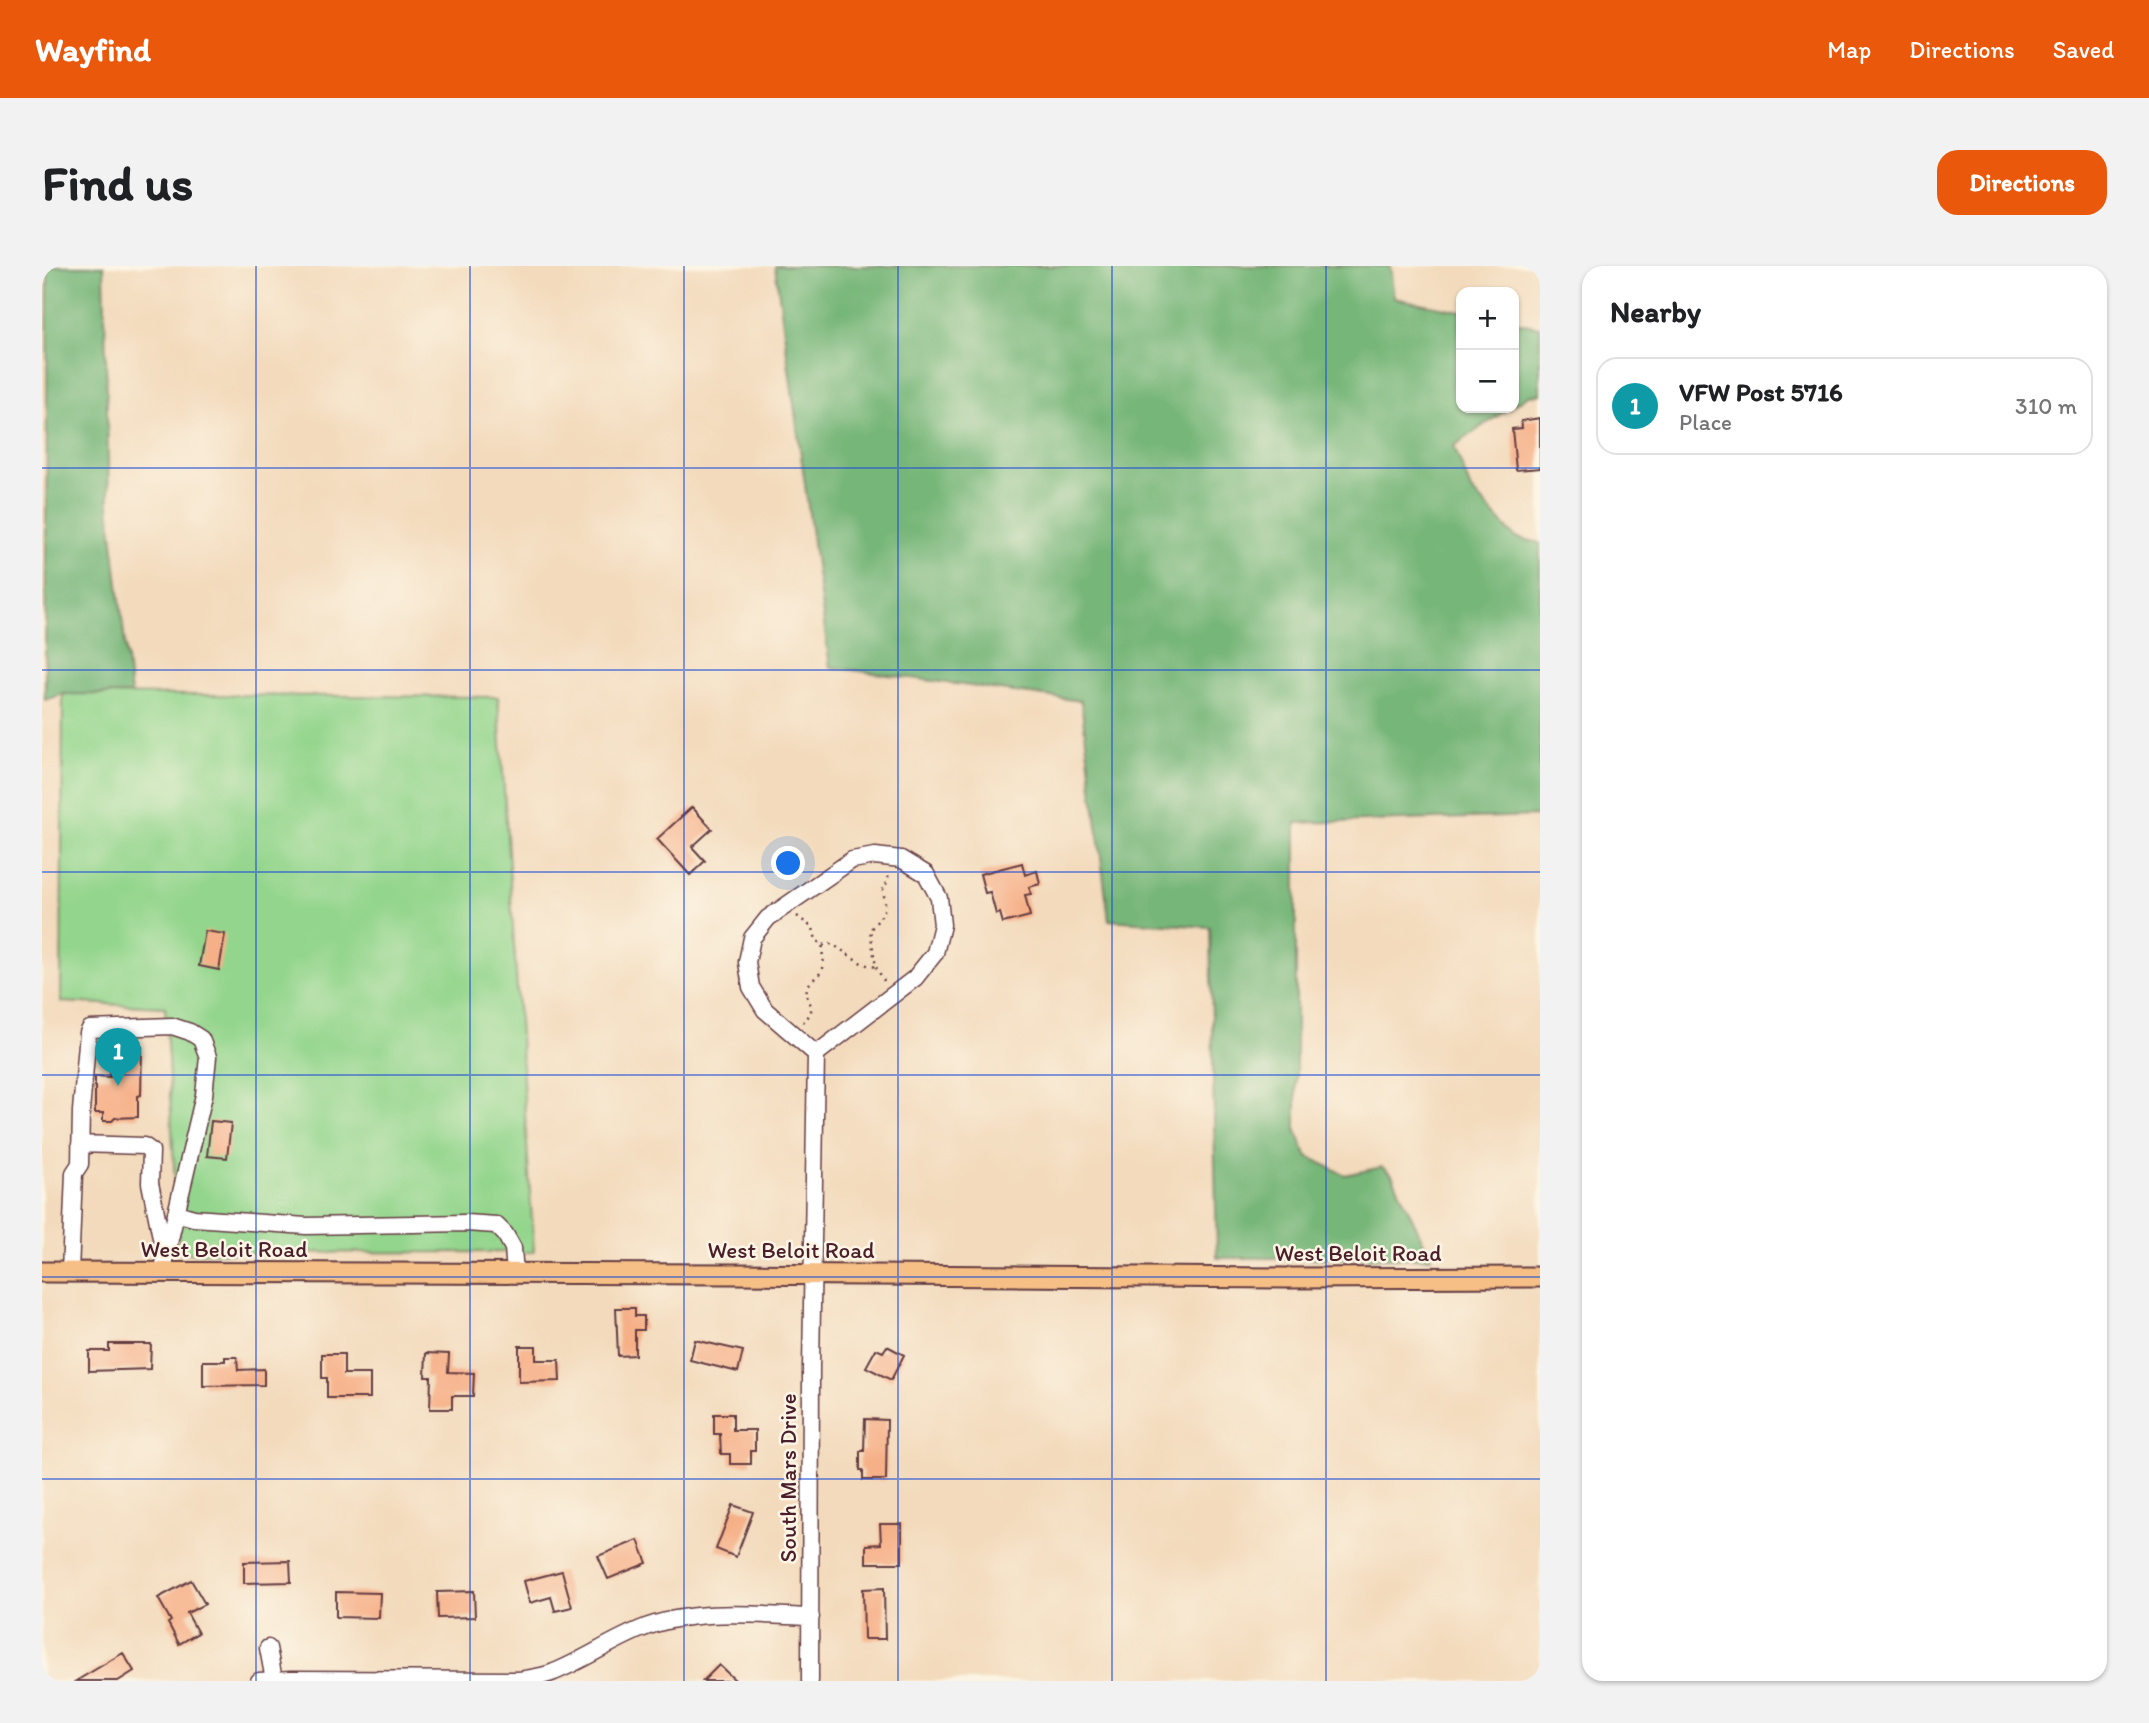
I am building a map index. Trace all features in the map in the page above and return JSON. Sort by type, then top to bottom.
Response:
[{"type":"main road","name":"West Beloit Road","points":[[42,1272],[164,1265],[515,1274],[1540,1277]]},
{"type":"street","points":[[875,856],[901,859],[926,874],[940,898],[942,925],[935,953],[915,978],[816,1054],[765,1010],[751,986],[747,962],[752,938],[768,918],[789,904],[852,860],[875,856]]},
{"type":"street","points":[[70,1272],[74,1173],[80,1164],[80,1111],[90,1029],[172,1026],[201,1039],[208,1057],[204,1095],[164,1265]]},
{"type":"street","name":"South Mars Drive","points":[[810,1681],[816,1054]]},
{"type":"street","points":[[80,1144],[144,1146],[151,1151],[150,1183],[164,1265]]},
{"type":"street","points":[[176,1213],[194,1218],[306,1226],[466,1223],[496,1226],[505,1234],[513,1248],[515,1274]]},
{"type":"street","points":[[268,1648],[266,1680],[517,1680],[553,1672],[638,1630],[661,1622],[685,1617],[811,1617]]},
{"type":"path","points":[[892,858],[887,884],[883,887],[884,912],[870,930],[876,967],[883,980],[899,990]]},
{"type":"path","points":[[789,904],[798,917],[813,928],[816,940],[823,945],[832,944],[863,964],[876,967]]},
{"type":"path","points":[[797,1038],[802,1023],[811,1015],[808,985],[823,971],[823,945]]},
{"type":"green space","points":[[48,266],[104,266],[109,507],[131,694],[64,694],[45,700]]},
{"type":"green space","points":[[775,266],[1390,266],[1394,298],[1456,310],[1456,413],[1502,413],[1454,446],[1471,490],[1515,537],[1540,543],[1540,816],[1296,823],[1296,1130],[1307,1156],[1345,1175],[1382,1167],[1392,1175],[1431,1258],[1217,1258],[1210,927],[1109,920],[1081,701],[830,667]]},
{"type":"green space","points":[[1519,323],[1540,327],[1540,394],[1529,395],[1519,402]]},
{"type":"green space","points":[[63,694],[498,697],[534,1252],[179,1253],[165,1007],[61,1002]]},
{"type":"building","points":[[1540,418],[1540,468],[1516,470],[1512,429],[1522,428],[1521,421]]},
{"type":"building","points":[[692,807],[712,829],[692,847],[705,861],[690,875],[657,839]]},
{"type":"building","points":[[1022,863],[1025,875],[1037,871],[1040,884],[1029,887],[1031,894],[1025,895],[1030,916],[1003,923],[1000,913],[996,914],[990,892],[985,893],[980,874]]},
{"type":"building","points":[[205,931],[225,934],[219,970],[199,966]]},
{"type":"building","points":[[112,1046],[142,1047],[138,1117],[103,1121],[103,1113],[95,1113],[95,1076],[110,1077]]},
{"type":"building","points":[[211,1121],[231,1123],[227,1158],[207,1156]]},
{"type":"building","points":[[616,1308],[635,1308],[635,1316],[644,1316],[644,1330],[635,1330],[635,1355],[618,1356]]},
{"type":"building","points":[[695,1340],[743,1351],[738,1372],[690,1360]]},
{"type":"building","points":[[109,1344],[151,1344],[150,1369],[89,1371],[89,1351],[109,1351]]},
{"type":"building","points":[[519,1346],[536,1346],[536,1360],[559,1360],[560,1381],[519,1382]]},
{"type":"building","points":[[887,1346],[904,1355],[891,1380],[866,1367],[876,1349],[883,1352]]},
{"type":"building","points":[[426,1353],[449,1354],[448,1372],[474,1373],[473,1396],[452,1396],[452,1409],[430,1409],[431,1377],[425,1377]]},
{"type":"building","points":[[322,1354],[344,1354],[344,1374],[370,1374],[370,1398],[327,1398],[327,1378],[322,1378]]},
{"type":"building","points":[[225,1357],[237,1357],[238,1370],[264,1369],[264,1385],[203,1386],[203,1361],[225,1361]]},
{"type":"building","points":[[714,1414],[733,1414],[733,1430],[755,1430],[755,1451],[751,1451],[751,1464],[730,1464],[730,1454],[721,1454],[720,1434],[714,1434]]},
{"type":"building","points":[[865,1419],[887,1420],[886,1480],[863,1480],[860,1451],[864,1451]]},
{"type":"building","points":[[733,1505],[753,1512],[736,1557],[716,1549]]},
{"type":"building","points":[[880,1524],[902,1524],[902,1563],[866,1563],[866,1545],[881,1544]]},
{"type":"building","points":[[638,1540],[647,1563],[608,1579],[598,1556]]},
{"type":"building","points":[[290,1561],[291,1582],[244,1583],[244,1562]]},
{"type":"building","points":[[562,1571],[572,1607],[555,1611],[551,1597],[530,1603],[524,1581]]},
{"type":"building","points":[[191,1580],[205,1604],[187,1613],[198,1633],[179,1644],[168,1623],[171,1621],[158,1598]]},
{"type":"building","points":[[884,1588],[885,1639],[864,1639],[863,1589]]},
{"type":"building","points":[[474,1591],[475,1617],[438,1618],[437,1592]]},
{"type":"building","points":[[336,1592],[380,1593],[379,1618],[336,1617]]},
{"type":"building","points":[[123,1653],[134,1671],[118,1681],[76,1681]]},
{"type":"building","points":[[719,1665],[736,1681],[703,1681]]},
{"type":"place","name":"VFW Post 5716","points":[[118,1086]]}]
